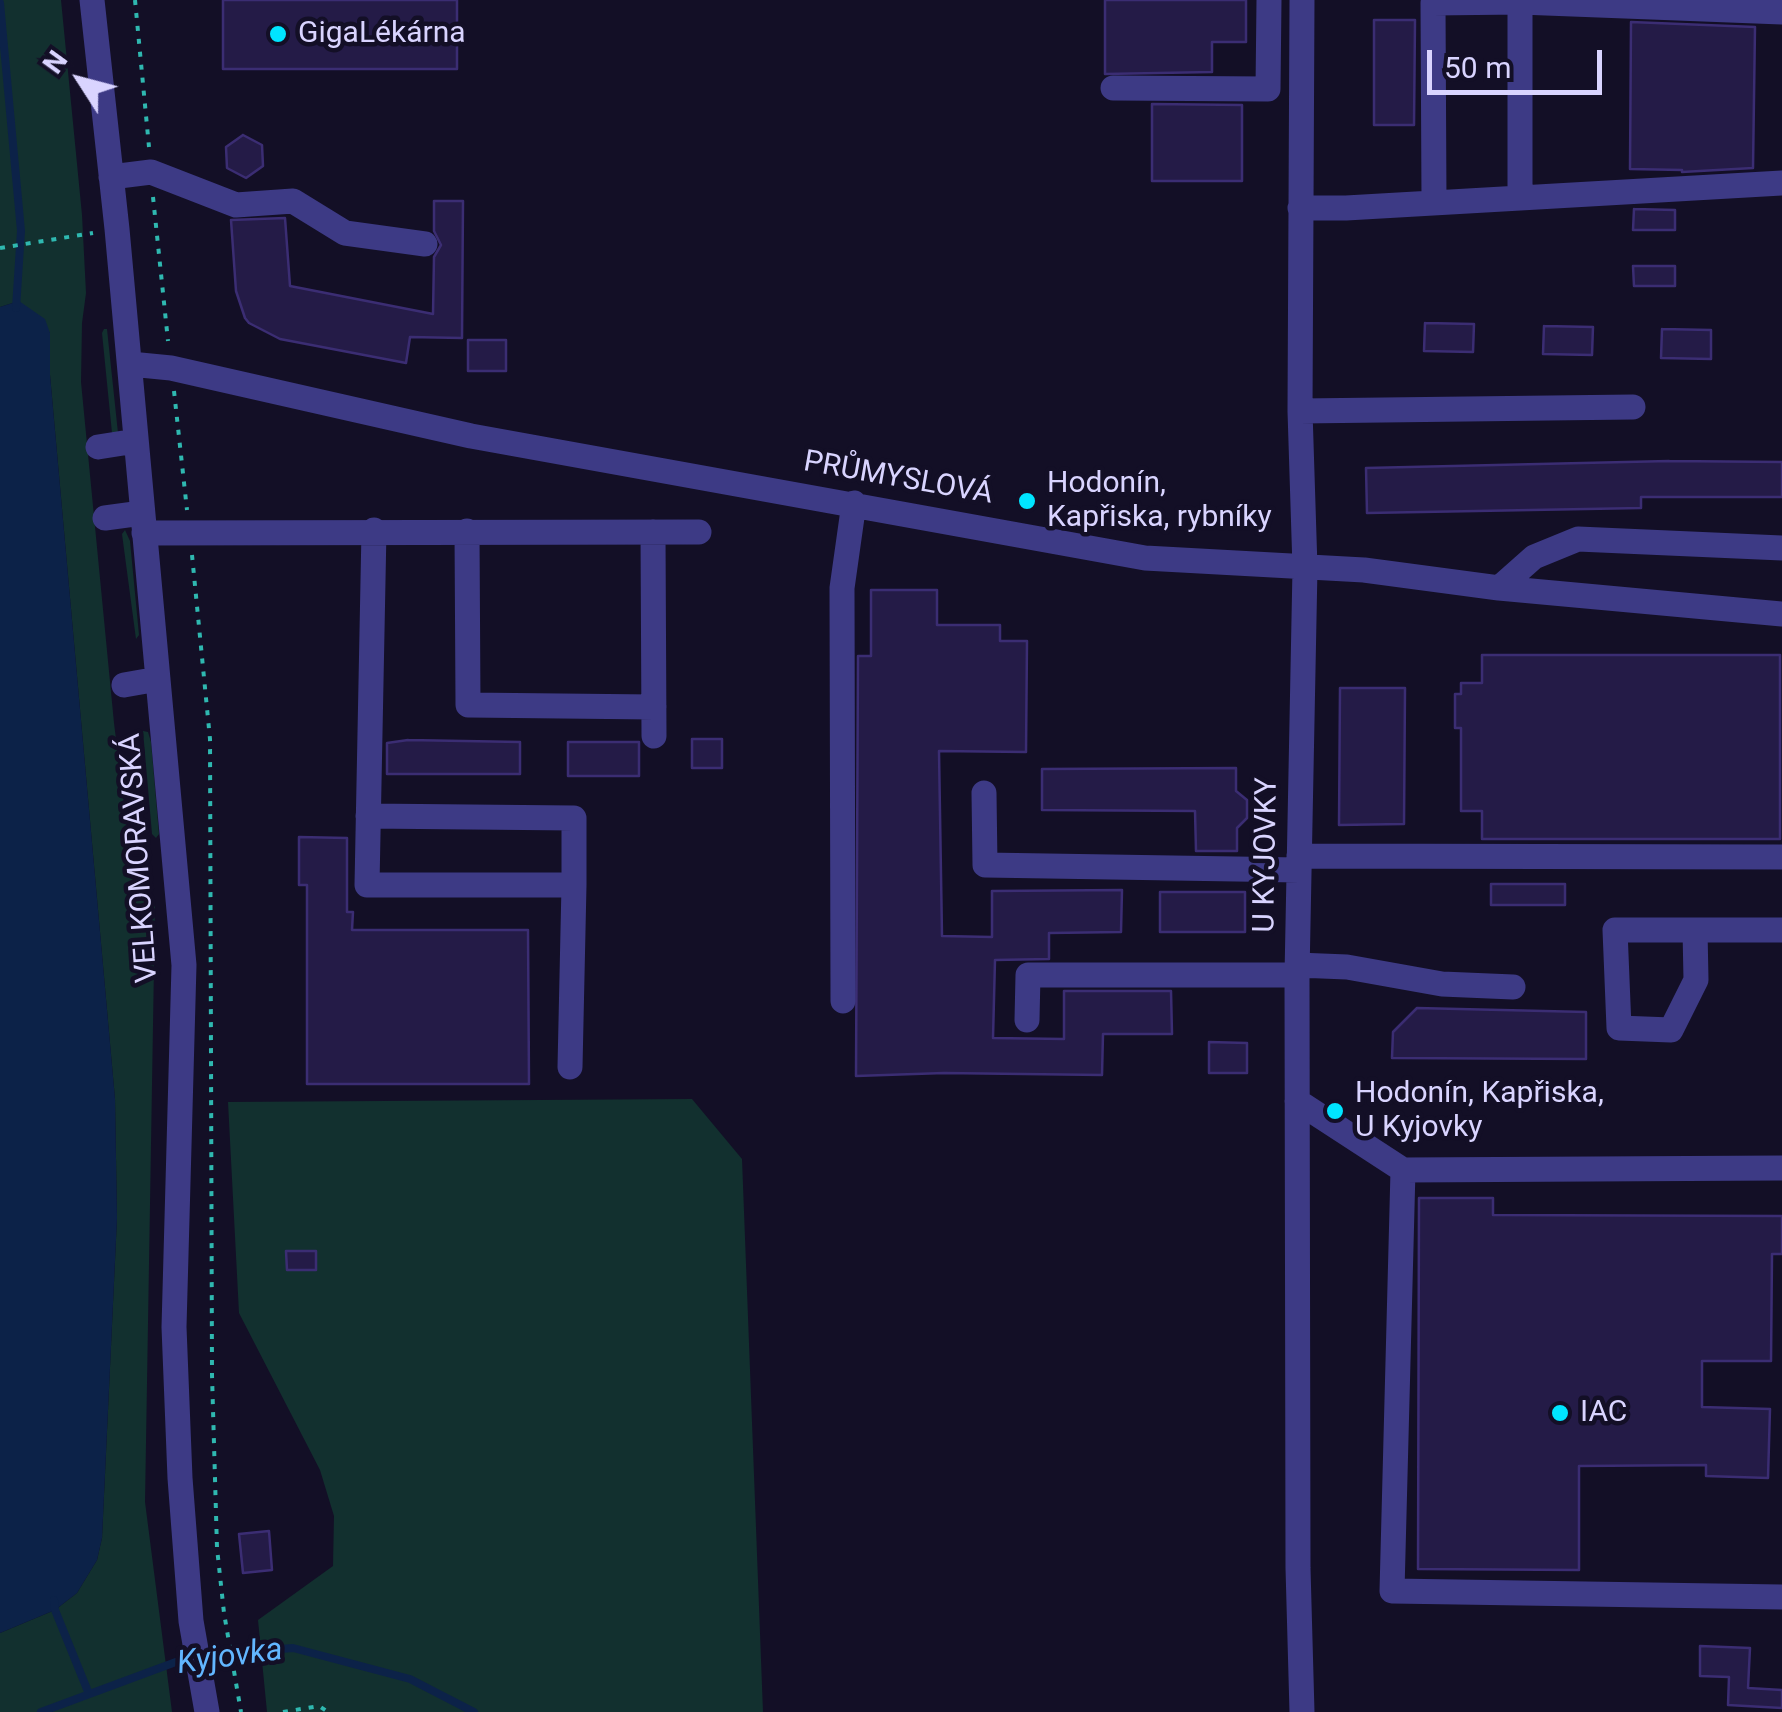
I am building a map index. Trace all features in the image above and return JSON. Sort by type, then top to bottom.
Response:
[{"type":"street","name":"VELKOMORAVSKÁ","points":[[92,0],[130,364],[184,965],[174,1327],[191,1620],[207,1712]]},
{"type":"street","points":[[1268,89],[1270,0]]},
{"type":"street","name":"U KYJOVKY","points":[[1302,0],[1300,411],[1305,568],[1297,970],[1298,1568],[1302,1712]]},
{"type":"street","points":[[1520,2],[1520,198]]},
{"type":"street","points":[[1434,202],[1433,3],[1726,6],[1782,12]]},
{"type":"street","points":[[1113,88],[1302,89]]},
{"type":"street","points":[[112,177],[151,172],[236,205],[292,202],[345,233],[425,244]]},
{"type":"street","points":[[1300,208],[1782,183]]},
{"type":"street","name":"PRŮMYSLOVÁ","points":[[130,364],[171,368],[471,436],[1144,558],[1364,570],[1499,588],[1782,614]]},
{"type":"street","points":[[1300,411],[1633,407]]},
{"type":"street","points":[[98,447],[136,441]]},
{"type":"street","points":[[843,1000],[842,588],[854,503]]},
{"type":"street","points":[[106,518],[143,523],[374,530],[699,532]]},
{"type":"street","points":[[374,530],[366,885],[574,885]]},
{"type":"street","points":[[467,531],[468,705],[654,707]]},
{"type":"street","points":[[653,532],[654,736]]},
{"type":"street","points":[[1499,588],[1534,557],[1578,539],[1782,548]]},
{"type":"street","points":[[124,685],[158,680]]},
{"type":"street","points":[[984,793],[985,866],[1782,857]]},
{"type":"street","points":[[368,816],[574,818],[570,1066]]},
{"type":"street","points":[[1696,930],[1696,980],[1671,1030],[1619,1028],[1615,930],[1696,930],[1782,930]]},
{"type":"street","points":[[1027,1020],[1028,975],[1346,966],[1442,984],[1513,987]]},
{"type":"street","points":[[1297,1101],[1402,1170],[1782,1168]]},
{"type":"street","points":[[1402,1170],[1392,1592],[1782,1597]]},
{"type":"path","points":[[0,248],[117,229]]},
{"type":"path","points":[[224,1614],[242,1712]]},
{"type":"path","points":[[283,1712],[319,1706],[328,1712]]},
{"type":"green space","points":[[0,0],[61,0],[82,215],[86,293],[81,382],[114,723],[131,861],[139,886],[155,906],[145,1502],[172,1712],[0,1712],[0,1633],[55,1610],[77,1593],[97,1560],[102,1538],[117,1218],[115,1099],[50,375],[50,333],[19,301],[0,307]]},
{"type":"green space","points":[[107,329],[118,433],[112,433]]},
{"type":"green space","points":[[125,530],[130,541],[139,635],[136,639],[122,534]]},
{"type":"green space","points":[[143,731],[148,732],[151,742],[159,834],[156,838],[152,834]]},
{"type":"green space","points":[[692,1099],[742,1159],[763,1712],[267,1712],[258,1620],[333,1566],[334,1516],[320,1470],[239,1313],[228,1102]]},
{"type":"water","points":[[19,301],[45,319],[50,333],[50,375],[115,1099],[117,1218],[102,1538],[97,1560],[77,1593],[55,1610],[0,1633],[0,307]]},
{"type":"building","points":[[223,0],[457,0],[457,69],[223,69]]},
{"type":"building","points":[[1105,0],[1246,0],[1246,42],[1212,42],[1212,72],[1105,74]]},
{"type":"building","points":[[1374,20],[1415,20],[1414,125],[1374,125]]},
{"type":"building","points":[[1631,22],[1755,27],[1753,168],[1682,172],[1630,169]]},
{"type":"building","points":[[1152,104],[1242,105],[1242,181],[1152,181]]},
{"type":"building","points":[[243,135],[262,145],[263,166],[246,178],[227,168],[226,147]]},
{"type":"building","points":[[434,201],[463,201],[462,338],[410,337],[406,363],[280,339],[245,318],[236,291],[231,220],[285,218],[290,286],[433,314],[434,257],[441,245],[434,231]]},
{"type":"building","points":[[1634,209],[1675,210],[1675,230],[1633,230]]},
{"type":"building","points":[[1633,266],[1675,266],[1675,286],[1634,286]]},
{"type":"building","points":[[1425,323],[1474,324],[1473,352],[1424,351]]},
{"type":"building","points":[[1544,326],[1593,327],[1592,355],[1543,354]]},
{"type":"building","points":[[1662,329],[1711,330],[1711,359],[1661,358]]},
{"type":"building","points":[[468,340],[506,340],[506,371],[468,371]]},
{"type":"building","points":[[1782,462],[1782,497],[1641,497],[1641,508],[1367,513],[1366,468]]},
{"type":"building","points":[[871,590],[937,590],[937,625],[1000,625],[1000,641],[1027,641],[1026,752],[939,751],[942,936],[992,937],[992,891],[1122,890],[1121,932],[1049,933],[1049,959],[995,960],[993,1038],[1064,1039],[1064,991],[1171,991],[1172,1034],[1103,1034],[1102,1075],[856,1076],[858,656],[871,656]]},
{"type":"building","points":[[1482,655],[1780,655],[1780,839],[1482,839],[1482,811],[1461,811],[1461,728],[1455,728],[1455,694],[1461,694],[1461,683],[1482,683]]},
{"type":"building","points":[[1340,688],[1405,688],[1404,824],[1339,825]]},
{"type":"building","points":[[692,739],[722,739],[722,768],[692,768]]},
{"type":"building","points":[[520,742],[520,774],[387,774],[387,743]]},
{"type":"building","points":[[568,742],[639,742],[639,776],[568,776]]},
{"type":"building","points":[[1236,768],[1236,791],[1247,800],[1247,818],[1237,828],[1237,851],[1196,851],[1195,811],[1042,810],[1042,769]]},
{"type":"building","points":[[299,837],[347,838],[347,912],[353,912],[352,930],[528,930],[529,1084],[307,1084],[307,885],[299,885]]},
{"type":"building","points":[[1491,884],[1565,884],[1565,905],[1491,905]]},
{"type":"building","points":[[1160,892],[1245,892],[1245,932],[1160,932]]},
{"type":"building","points":[[1417,1008],[1586,1012],[1586,1059],[1392,1058],[1393,1032]]},
{"type":"building","points":[[1209,1042],[1247,1043],[1247,1073],[1209,1073]]},
{"type":"building","name":"IAC","points":[[1419,1198],[1493,1198],[1493,1215],[1782,1216],[1782,1254],[1772,1254],[1771,1361],[1702,1361],[1702,1407],[1770,1409],[1768,1478],[1706,1476],[1706,1465],[1579,1466],[1579,1570],[1418,1569]]},
{"type":"building","points":[[286,1251],[316,1251],[316,1270],[287,1270]]},
{"type":"building","points":[[269,1531],[272,1570],[243,1573],[239,1534]]},
{"type":"building","points":[[1700,1646],[1750,1648],[1748,1688],[1782,1690],[1782,1708],[1728,1705],[1729,1677],[1700,1676]]},
{"type":"waterway","points":[[0,3],[21,231],[16,308]]},
{"type":"waterway","points":[[54,1600],[89,1694]]},
{"type":"waterway","name":"Kyjovka","points":[[41,1712],[192,1656],[293,1648],[410,1679],[474,1712]]},
{"type":"place","name":"GigaLékárna","points":[[278,34]]},
{"type":"place","name":"Hodonín, Kapřiska, rybníky","points":[[1027,501]]},
{"type":"place","name":"Hodonín, Kapřiska, U Kyjovky","points":[[1335,1111]]},
{"type":"place","name":"IAC","points":[[1560,1413]]}]
